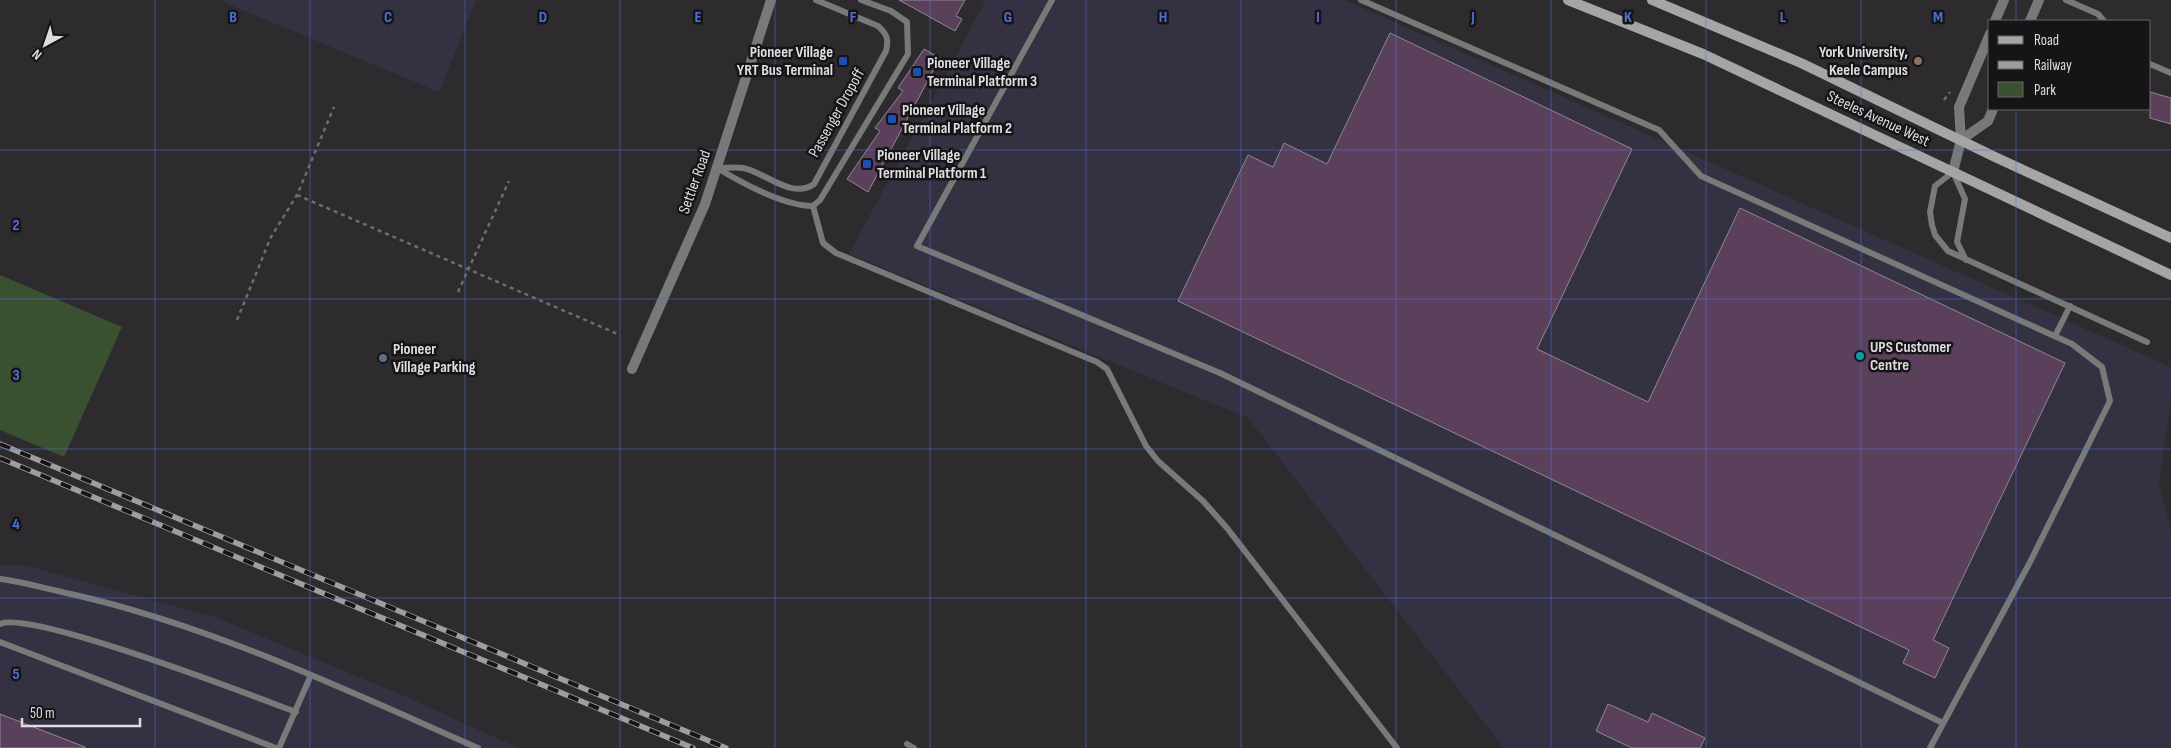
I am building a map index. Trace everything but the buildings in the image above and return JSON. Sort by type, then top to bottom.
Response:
[{"type":"main road","name":"Steeles Avenue West","points":[[1568,0],[1703,54],[2171,274]]},
{"type":"main road","name":"Steeles Avenue West","points":[[1652,0],[1801,63],[2171,238]]},
{"type":"street","name":"Settler Road","points":[[632,368],[705,204],[771,0]]},
{"type":"street","points":[[1995,20],[2004,0]]},
{"type":"street","points":[[2030,20],[2039,0]]},
{"type":"street","points":[[1953,172],[1961,140],[1959,107],[1988,39]]},
{"type":"street","points":[[1961,140],[1988,121],[1993,110]]},
{"type":"lane","name":"Passenger Dropoff","points":[[717,168],[744,168],[795,189],[808,188],[814,184],[886,51],[889,40],[885,32],[878,26],[816,0]]},
{"type":"lane","points":[[813,206],[824,193],[908,54],[907,22],[891,11],[861,0]]},
{"type":"lane","points":[[1052,0],[916,246],[1220,373],[1943,723]]},
{"type":"lane","points":[[1362,0],[1658,130],[1701,176],[2072,344],[2102,367],[2110,401],[2029,564],[1930,748]]},
{"type":"lane","points":[[2066,0],[2098,14],[2103,20]]},
{"type":"lane","points":[[2151,64],[2171,71]]},
{"type":"lane","points":[[717,168],[749,186],[798,205],[813,206]]},
{"type":"lane","points":[[1966,260],[1957,242],[1965,200],[1953,172],[1935,186],[1930,212],[1935,235],[1948,251],[1966,260],[2070,306],[2147,342]]},
{"type":"lane","points":[[813,206],[823,243],[836,253],[1097,362],[1107,369],[1146,446],[1158,461],[1202,501],[1227,528],[1397,748]]},
{"type":"lane","points":[[2055,336],[2070,306]]},
{"type":"lane","points":[[0,580],[105,602],[175,623],[310,675],[478,748]]},
{"type":"lane","points":[[0,624],[7,621],[15,621],[170,665],[296,712]]},
{"type":"lane","points":[[0,642],[277,748],[296,712],[310,675]]},
{"type":"lane","points":[[907,744],[914,748]]},
{"type":"path","points":[[237,320],[270,237],[297,195],[334,107]]},
{"type":"path","points":[[458,292],[509,181]]},
{"type":"path","points":[[297,195],[620,335]]},
{"type":"shaded area","points":[[219,0],[476,0],[439,92]]},
{"type":"shaded area","points":[[986,0],[1345,0],[2171,367],[2171,396],[2159,485],[2171,531],[2171,748],[1504,748],[1248,418],[849,254]]},
{"type":"shaded area","points":[[0,565],[27,566],[215,617],[402,695],[518,748],[0,748]]},
{"type":"green space","points":[[0,275],[122,327],[64,457],[0,430]]},
{"type":"railway","points":[[0,444],[726,748]]},
{"type":"railway","points":[[0,458],[693,748]]},
{"type":"place","name":"Pioneer Village YRT Bus Terminal","points":[[843,61]]},
{"type":"place","name":"York University, Keele Campus","points":[[1918,61]]},
{"type":"place","name":"Pioneer Village Terminal Platform 3","points":[[917,72]]},
{"type":"place","name":"Pioneer Village Terminal Platform 2","points":[[892,119]]},
{"type":"place","name":"Pioneer Village Terminal Platform 1","points":[[867,164]]},
{"type":"place","name":"UPS Customer Centre","points":[[1860,356]]},
{"type":"place","name":"Pioneer Village Parking","points":[[383,358]]}]
